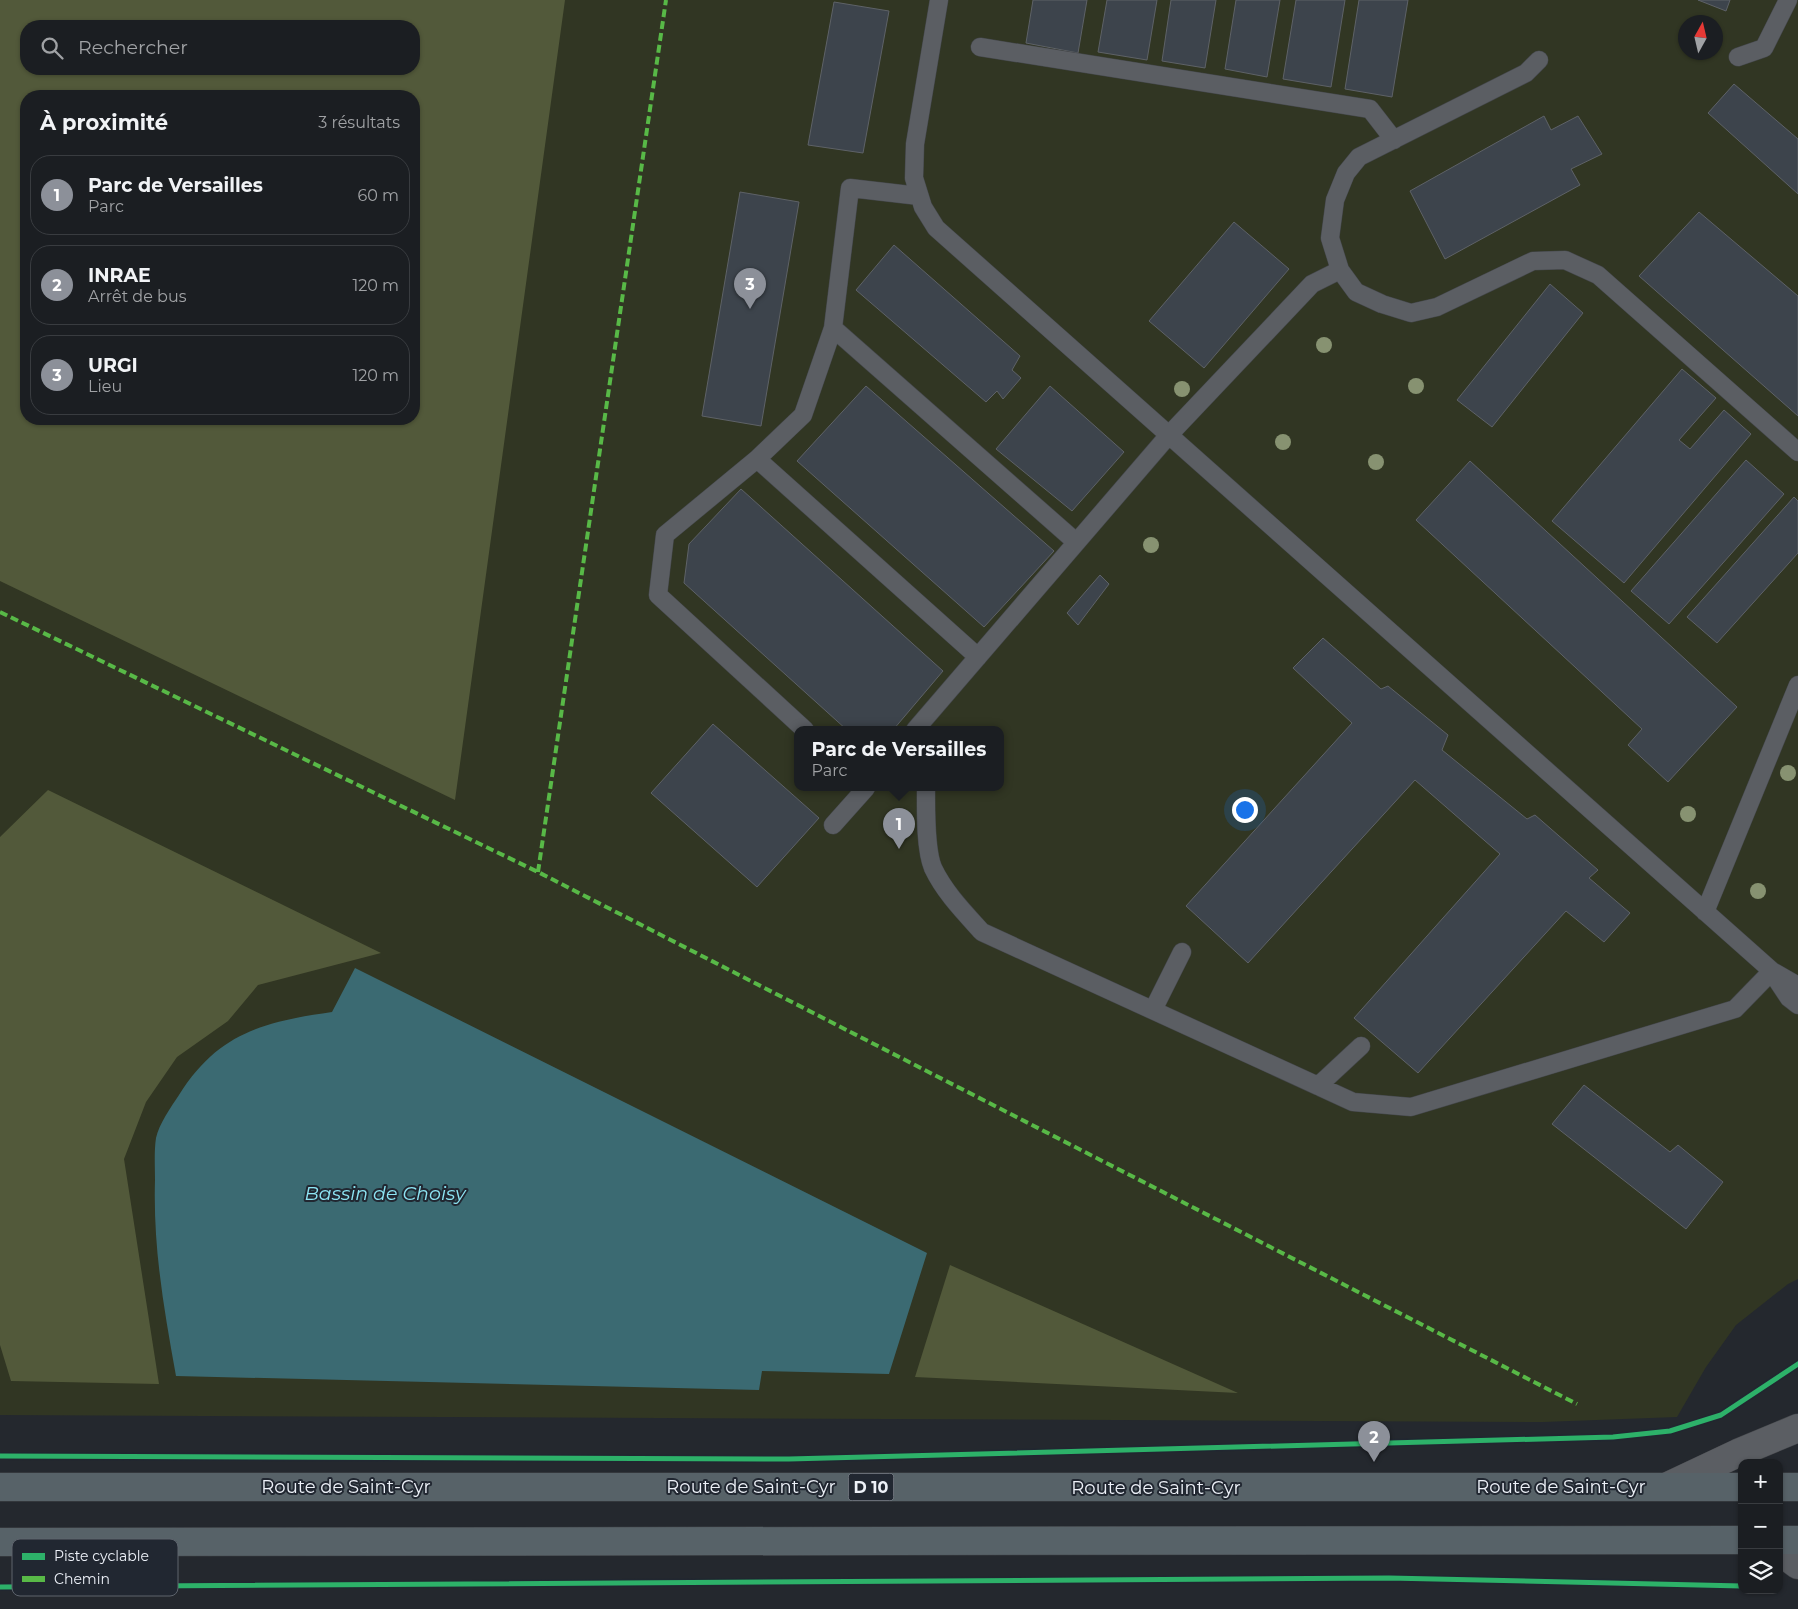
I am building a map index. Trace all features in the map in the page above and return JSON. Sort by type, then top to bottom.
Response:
[{"type":"main road","points":[[1668,1486],[1738,1453],[1798,1428]]},
{"type":"main road","name":"Route de Saint-Cyr","points":[[0,1488],[1738,1487]]},
{"type":"main road","points":[[1783,1487],[1798,1488]]},
{"type":"main road","points":[[178,1542],[1738,1540]]},
{"type":"main road","points":[[1783,1540],[1798,1540]]},
{"type":"main road","points":[[1783,1554],[1798,1565]]},
{"type":"lane","points":[[939,0],[914,144],[914,178],[919,196],[936,228],[1772,971],[1798,986]]},
{"type":"lane","points":[[1738,57],[1764,48],[1788,0]]},
{"type":"lane","points":[[980,47],[1370,109],[1394,140]]},
{"type":"lane","points":[[1539,60],[1526,73],[1359,157],[1346,173],[1335,200],[1330,238],[1340,270],[1356,292],[1382,304],[1411,313],[1436,308],[1533,261],[1565,260],[1598,275],[1798,452]]},
{"type":"lane","points":[[801,726],[658,595],[665,535],[757,459],[803,415],[833,328],[850,188],[919,196]]},
{"type":"lane","points":[[926,724],[978,657],[1168,436],[1312,284],[1340,270]]},
{"type":"lane","points":[[833,328],[1076,542]]},
{"type":"lane","points":[[757,459],[978,657]]},
{"type":"lane","points":[[1705,912],[1798,685]]},
{"type":"lane","points":[[833,825],[863,791]]},
{"type":"lane","points":[[926,791],[926,819],[932,866],[948,893],[982,932],[1352,1102],[1411,1107],[1735,1009],[1772,971]]},
{"type":"lane","points":[[1153,1010],[1182,952]]},
{"type":"lane","points":[[1772,971],[1789,998],[1798,1005]]},
{"type":"lane","points":[[1318,1086],[1361,1046]]},
{"type":"green space","points":[[0,0],[1798,0],[1798,1279],[1788,1284],[1736,1325],[1706,1367],[1677,1417],[1543,1422],[0,1415]]},
{"type":"green space","points":[[0,0],[565,0],[455,800],[0,581]]},
{"type":"green space","points":[[48,790],[381,953],[258,985],[228,1021],[177,1057],[146,1102],[124,1159],[159,1384],[11,1381],[0,1345],[0,837]]},
{"type":"green space","points":[[950,1265],[1238,1393],[915,1377]]},
{"type":"water","name":"Bassin de Choisy","points":[[355,968],[927,1253],[889,1374],[762,1371],[759,1390],[176,1376],[164,1302],[156,1230],[155,1148],[160,1127],[172,1105],[194,1074],[210,1057],[226,1044],[264,1026],[284,1020],[332,1012]]},
{"type":"building","points":[[1033,0],[1087,0],[1078,53],[1026,43]]},
{"type":"building","points":[[1107,0],[1157,0],[1147,60],[1098,52]]},
{"type":"building","points":[[1171,0],[1216,0],[1205,68],[1162,61]]},
{"type":"building","points":[[1236,0],[1280,0],[1267,77],[1225,69]]},
{"type":"building","points":[[1296,0],[1345,0],[1331,87],[1283,79]]},
{"type":"building","points":[[1359,0],[1408,0],[1392,97],[1345,89]]},
{"type":"building","points":[[1698,0],[1730,0],[1726,11]]},
{"type":"building","points":[[834,2],[889,11],[863,153],[808,145]]},
{"type":"building","points":[[1734,84],[1798,139],[1798,194],[1708,113]]},
{"type":"building","points":[[1544,116],[1551,130],[1578,116],[1602,154],[1571,169],[1580,185],[1445,259],[1410,191]]},
{"type":"building","points":[[740,192],[799,202],[761,426],[702,416]]},
{"type":"building","points":[[1699,212],[1798,296],[1798,416],[1639,276]]},
{"type":"building","points":[[1234,222],[1289,269],[1204,368],[1149,321]]},
{"type":"building","points":[[894,245],[1020,356],[1012,370],[1021,378],[1003,399],[997,391],[986,402],[856,290]]},
{"type":"building","points":[[1550,284],[1583,313],[1492,427],[1457,400]]},
{"type":"building","points":[[1682,369],[1716,398],[1679,440],[1690,449],[1724,410],[1751,434],[1624,583],[1552,521]]},
{"type":"building","points":[[866,386],[1054,551],[984,627],[797,461]]},
{"type":"building","points":[[1050,386],[1124,452],[1072,511],[996,449]]},
{"type":"building","points":[[1746,460],[1784,494],[1669,624],[1631,591]]},
{"type":"building","points":[[1470,461],[1737,707],[1668,782],[1628,745],[1642,729],[1416,520]]},
{"type":"building","points":[[741,489],[943,671],[896,726],[843,726],[684,583],[689,544]]},
{"type":"building","points":[[1794,497],[1798,501],[1798,553],[1717,643],[1687,617]]},
{"type":"building","points":[[1100,575],[1109,584],[1078,625],[1067,613]]},
{"type":"building","points":[[1323,638],[1381,689],[1388,686],[1448,735],[1442,750],[1527,819],[1535,815],[1598,870],[1589,878],[1630,913],[1604,942],[1566,911],[1418,1073],[1354,1018],[1500,854],[1415,780],[1248,963],[1186,906],[1352,723],[1293,668]]},
{"type":"building","points":[[713,724],[819,818],[757,887],[651,793]]},
{"type":"building","points":[[1584,1085],[1670,1152],[1678,1145],[1723,1182],[1686,1229],[1552,1124]]},
{"type":"marked path","points":[[538,872],[666,0]]},
{"type":"marked path","points":[[0,612],[538,872],[1577,1404]]},
{"type":"cycle path","points":[[0,1456],[789,1459],[1613,1437],[1670,1431],[1721,1415],[1798,1364]]},
{"type":"cycle path","points":[[178,1586],[1389,1578],[1738,1586]]},
{"type":"cycle path","points":[[0,1587],[12,1587]]},
{"type":"place","name":"URGI","points":[[750,309]]},
{"type":"place","name":"Parc de Versailles","points":[[899,849]]},
{"type":"place","name":"INRAE","points":[[1374,1462]]}]
